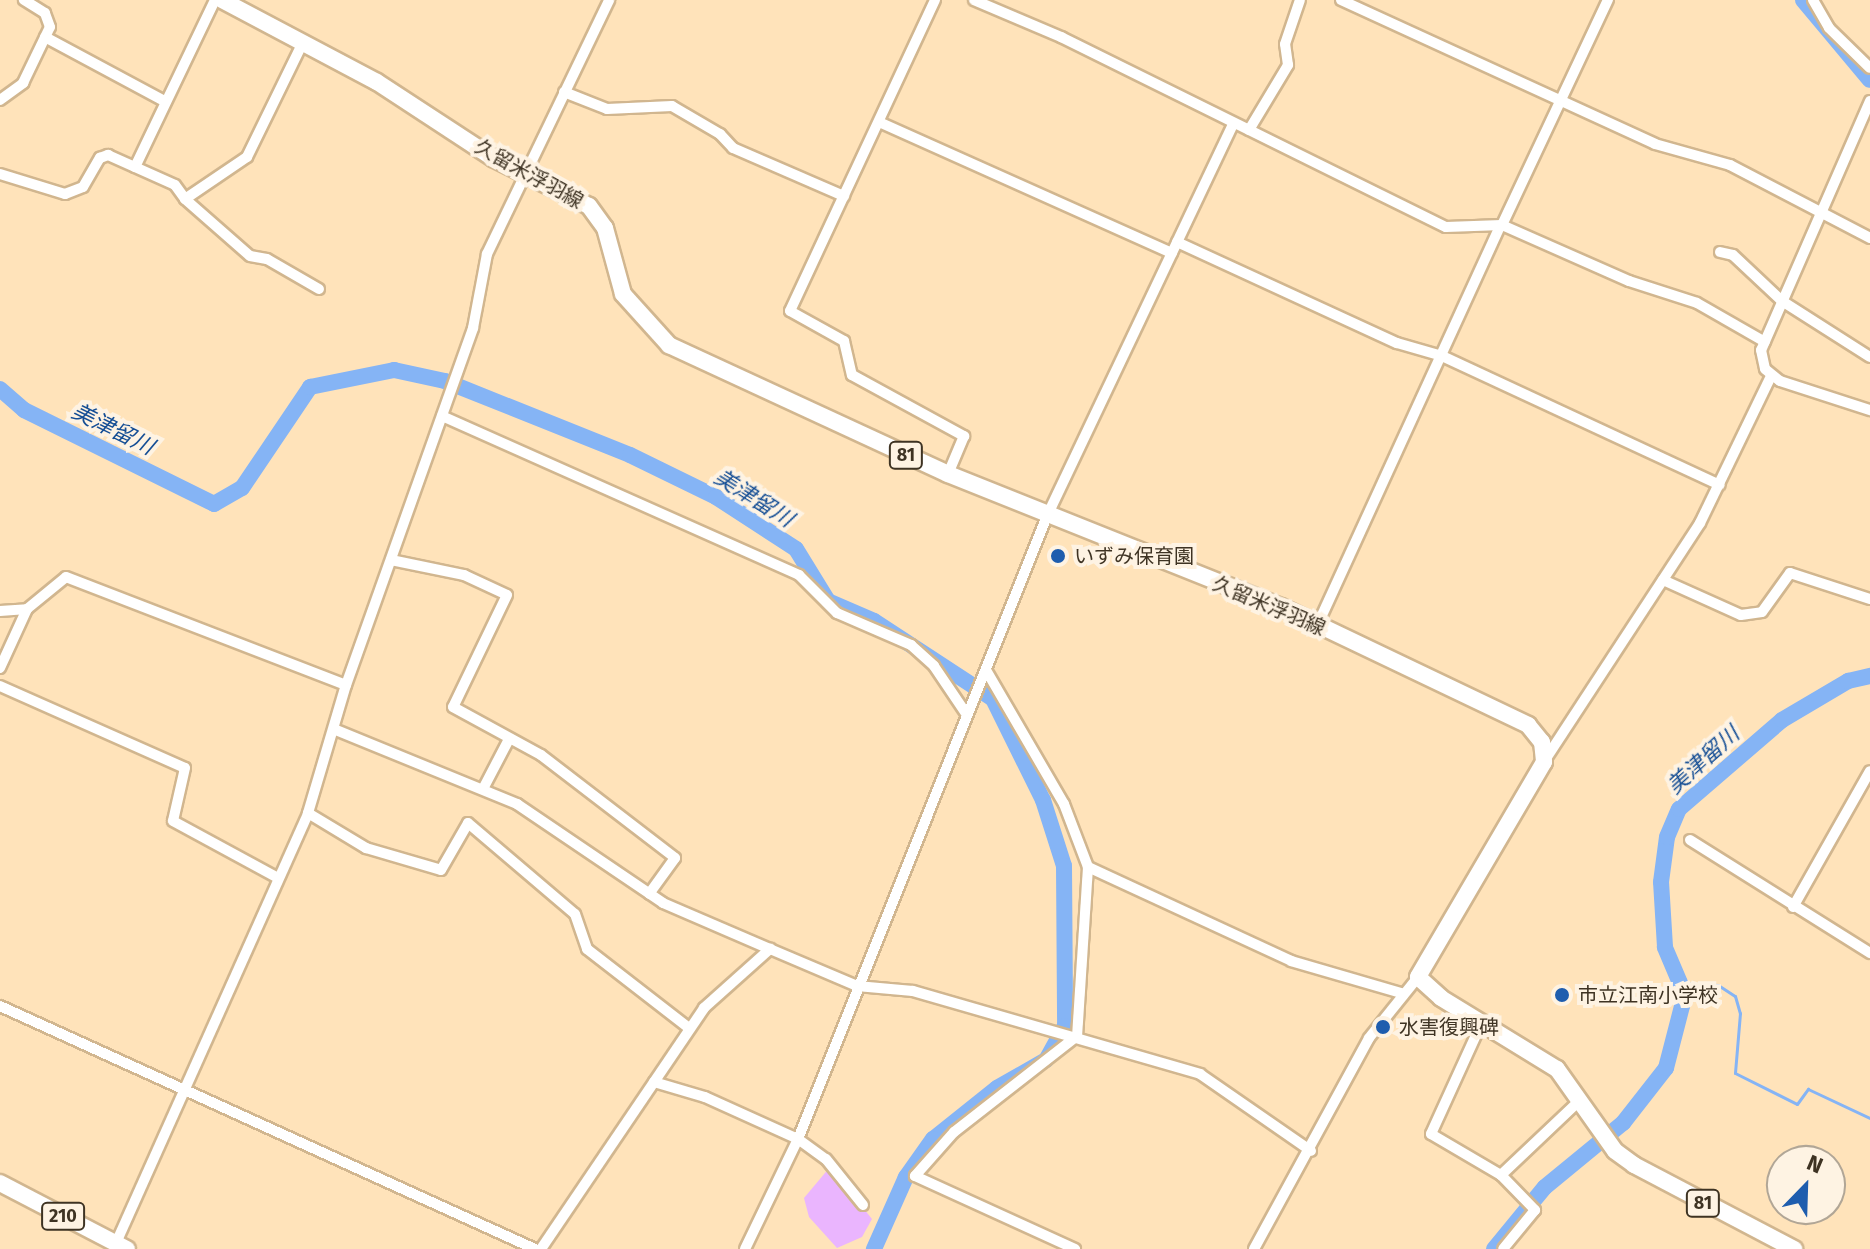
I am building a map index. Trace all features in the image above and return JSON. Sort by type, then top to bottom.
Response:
[{"type":"main road","name":"久留米浮羽線","points":[[222,0],[245,6],[596,213],[623,294],[669,345],[948,474],[1281,607],[1528,725],[1542,742],[1544,762]]},
{"type":"main road","points":[[1418,977],[1544,762]]},
{"type":"main road","name":"81","points":[[1418,977],[1441,998],[1557,1069],[1615,1151],[1661,1182],[1794,1249]]},
{"type":"main road","name":"210","points":[[0,1183],[121,1246]]},
{"type":"street","points":[[0,100],[23,83],[45,37],[50,18],[24,0]]},
{"type":"street","points":[[135,167],[215,0]]},
{"type":"street","points":[[121,1246],[183,1089],[308,813],[336,730],[346,685],[473,328],[487,254],[609,0]]},
{"type":"street","points":[[935,0],[791,316],[844,341],[852,375],[964,436],[948,474]]},
{"type":"street","points":[[974,0],[1061,37],[1233,125],[1249,130],[1446,227],[1501,226],[1629,281],[1697,303],[1765,342]]},
{"type":"street","points":[[1249,130],[1288,65],[1285,44],[1300,0]]},
{"type":"street","points":[[1341,0],[1655,144],[1730,165],[1870,238]]},
{"type":"street","points":[[1317,626],[1608,0]]},
{"type":"street","points":[[1813,0],[1829,28],[1870,68]]},
{"type":"street","points":[[45,37],[166,102]]},
{"type":"street","points":[[185,199],[247,157],[303,42]]},
{"type":"street","points":[[564,92],[607,109],[672,106],[720,134],[733,148],[844,196]]},
{"type":"street","points":[[1870,101],[1818,213],[1765,342],[1763,362],[1771,376],[1870,410]]},
{"type":"street","points":[[879,122],[1172,253]]},
{"type":"street","points":[[745,1249],[798,1139],[1047,516],[1233,125]]},
{"type":"street","points":[[0,174],[65,194],[83,187],[104,155],[173,184],[185,199],[250,256],[267,259],[319,289]]},
{"type":"street","points":[[1177,242],[1397,343],[1442,356],[1720,485]]},
{"type":"street","points":[[1720,252],[1733,255],[1782,301],[1870,357]]},
{"type":"street","points":[[1544,762],[1663,580],[1720,485],[1771,376]]},
{"type":"street","points":[[442,416],[799,575],[837,613],[911,645],[934,666],[967,715]]},
{"type":"street","points":[[391,560],[464,575],[507,595],[453,707],[508,741],[541,755],[675,858],[649,894]]},
{"type":"street","points":[[1663,580],[1741,615],[1762,612],[1790,573],[1870,599]]},
{"type":"street","points":[[0,668],[27,609],[66,577],[346,685]]},
{"type":"street","points":[[0,611],[27,609]]},
{"type":"street","points":[[986,670],[1047,770],[1088,867],[1075,1035],[1061,1053],[972,1116],[930,1154],[915,1176],[1075,1249]]},
{"type":"street","points":[[0,686],[185,768],[173,821],[278,878]]},
{"type":"street","points":[[336,730],[484,787],[517,804],[649,894],[770,949],[857,986],[913,991],[1075,1035],[1214,1080],[1311,1151]]},
{"type":"street","points":[[484,787],[508,741]]},
{"type":"street","points":[[1793,907],[1870,771]]},
{"type":"street","points":[[308,813],[366,848],[441,870],[468,823],[575,914],[587,949],[689,1028]]},
{"type":"street","points":[[1690,840],[1870,953]]},
{"type":"street","points":[[1088,867],[1281,957],[1401,993]]},
{"type":"street","points":[[541,1249],[704,1008],[770,949]]},
{"type":"street","points":[[1254,1249],[1311,1151],[1369,1038],[1401,993],[1418,977]]},
{"type":"street","points":[[0,1006],[535,1249]]},
{"type":"street","points":[[1482,1022],[1431,1134],[1501,1175],[1535,1210],[1503,1249]]},
{"type":"street","points":[[654,1082],[705,1097],[798,1139],[826,1159],[863,1205]]},
{"type":"street","points":[[1501,1175],[1581,1099]]},
{"type":"shaded area","points":[[830,1167],[872,1219],[862,1237],[837,1248],[809,1217],[804,1198]]},
{"type":"waterway","points":[[1803,0],[1870,80]]},
{"type":"waterway","name":"美津留川","points":[[0,389],[24,410],[214,504],[242,488],[310,387],[394,370],[445,381],[630,455],[716,497],[796,549],[828,601],[874,621],[993,699],[1043,800],[1064,866],[1065,1026],[1046,1060],[997,1088],[933,1139],[906,1177],[874,1249]]},
{"type":"waterway","name":"美津留川","points":[[1494,1249],[1545,1187],[1623,1123],[1666,1068],[1682,1006],[1680,983],[1665,947],[1661,882],[1667,837],[1679,809],[1782,720],[1848,681],[1870,676]]},
{"type":"waterway","points":[[1680,983],[1718,985],[1735,996],[1740,1013],[1735,1073],[1797,1104],[1808,1089],[1870,1118]]},
{"type":"place","name":"いずみ保育園","points":[[1058,556]]},
{"type":"place","name":"市立江南小学校","points":[[1562,995]]},
{"type":"place","name":"水害復興碑","points":[[1383,1027]]}]
